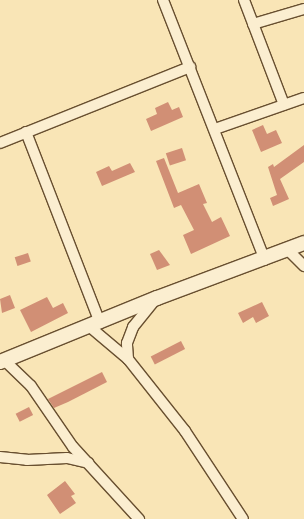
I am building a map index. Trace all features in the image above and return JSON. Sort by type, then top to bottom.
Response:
[{"type":"street","points":[[163,0],[215,129],[265,260]]},
{"type":"street","points":[[244,0],[284,106]]},
{"type":"street","points":[[253,24],[304,8]]},
{"type":"street","points":[[0,143],[190,67]]},
{"type":"street","points":[[215,129],[304,98]]},
{"type":"street","points":[[26,132],[95,325],[128,359],[185,431],[243,519]]},
{"type":"street","points":[[139,519],[88,463],[31,386],[2,361],[95,325],[157,298],[265,260],[304,243]]},
{"type":"street","points":[[288,250],[304,266]]},
{"type":"street","points":[[128,359],[128,344],[133,327],[157,298]]},
{"type":"street","points":[[0,457],[27,460],[67,458],[88,463]]},
{"type":"building","points":[[168,102],[172,110],[179,107],[183,117],[151,131],[146,119],[157,114],[155,108]]},
{"type":"building","points":[[263,125],[267,134],[276,130],[282,143],[261,152],[252,130]]},
{"type":"building","points":[[304,145],[304,162],[280,179],[289,199],[273,206],[270,198],[277,195],[268,167],[273,164],[274,167]]},
{"type":"building","points":[[182,148],[186,160],[170,166],[166,153]]},
{"type":"building","points":[[164,158],[178,193],[199,184],[207,203],[203,204],[212,222],[221,217],[230,236],[191,254],[183,235],[194,230],[181,205],[174,208],[156,161]]},
{"type":"building","points":[[130,163],[135,172],[102,186],[96,172],[109,166],[112,171]]},
{"type":"building","points":[[159,250],[170,265],[157,270],[150,254]]},
{"type":"building","points":[[28,253],[31,262],[17,266],[15,257]]},
{"type":"building","points":[[10,295],[15,308],[2,313],[0,299]]},
{"type":"building","points":[[47,297],[53,308],[63,303],[68,313],[31,332],[20,310]]},
{"type":"building","points":[[262,302],[269,316],[256,323],[253,317],[243,323],[238,313]]},
{"type":"building","points":[[181,341],[185,349],[155,364],[151,356]]},
{"type":"building","points":[[102,372],[107,382],[68,402],[54,408],[48,399]]},
{"type":"building","points":[[29,407],[33,415],[20,422],[16,414]]},
{"type":"building","points":[[65,481],[75,494],[71,496],[76,503],[60,514],[47,495]]}]
